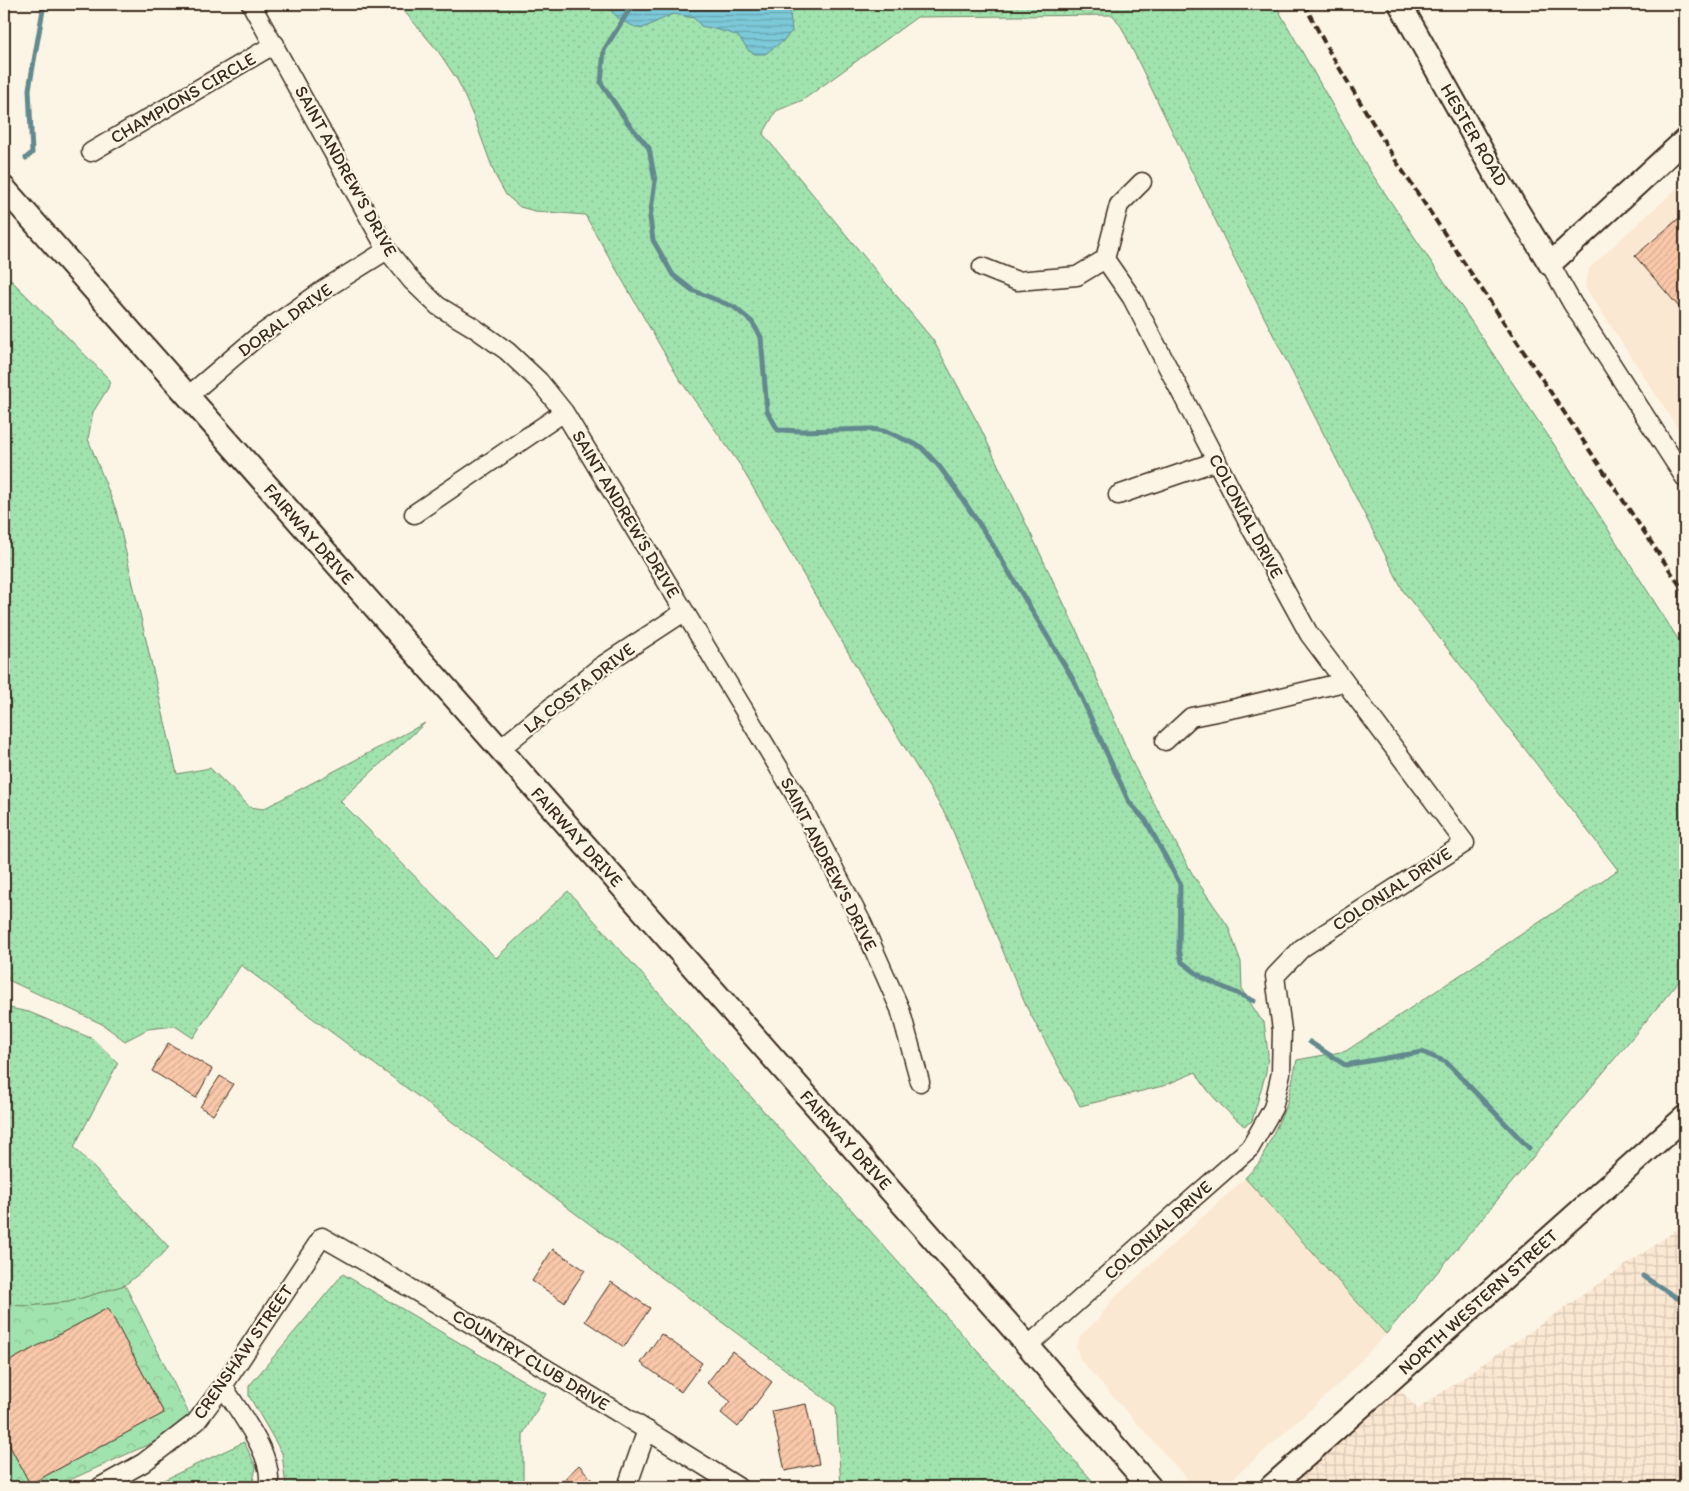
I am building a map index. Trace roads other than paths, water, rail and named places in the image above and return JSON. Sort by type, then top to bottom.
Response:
[{"type":"main road","name":"HESTER ROAD","points":[[1400,4],[1492,169],[1550,264]]},
{"type":"main road","points":[[1550,264],[1685,140]]},
{"type":"main road","name":"FAIRWAY DRIVE","points":[[4,188],[1028,1346],[1150,1487]]},
{"type":"main road","name":"NORTH WESTERN STREET","points":[[1271,1487],[1685,1116]]},
{"type":"street","name":"SAINT ANDREW'S DRIVE","points":[[251,4],[275,44],[387,250],[412,281],[438,306],[473,327],[507,351],[539,380],[564,412],[799,802],[862,922],[900,1009],[920,1082]]},
{"type":"street","name":"CHAMPIONS CIRCLE","points":[[91,152],[275,44]]},
{"type":"street","points":[[982,268],[1017,281],[1077,276],[1105,259],[1119,205],[1142,182]]},
{"type":"street","name":"DORAL DRIVE","points":[[188,396],[257,337],[323,290],[387,250]]},
{"type":"street","name":"COLONIAL DRIVE","points":[[1028,1346],[1250,1148],[1273,1108],[1281,1072],[1282,1030],[1275,976],[1302,948],[1465,843],[1309,634],[1251,528],[1132,298],[1105,259]]},
{"type":"street","name":"HESTER ROAD","points":[[1550,264],[1572,302],[1685,478]]},
{"type":"street","points":[[414,514],[564,412]]},
{"type":"street","points":[[1118,495],[1217,461]]},
{"type":"street","name":"LA COSTA DRIVE","points":[[500,750],[600,667],[684,612]]},
{"type":"street","points":[[1166,741],[1191,717],[1344,682]]},
{"type":"street","name":"CRENSHAW STREET","points":[[100,1487],[143,1463],[196,1422],[223,1386],[322,1237]]},
{"type":"street","name":"COUNTRY CLUB DRIVE","points":[[322,1237],[443,1307],[738,1487]]},
{"type":"street","points":[[223,1386],[262,1448],[270,1480],[268,1487]]},
{"type":"street","points":[[626,1487],[647,1430]]},
{"type":"water","points":[[606,4],[789,4],[792,31],[783,41],[765,54],[755,54],[749,51],[738,36],[701,26],[694,18],[673,14],[641,29],[621,20]]},
{"type":"waterway","points":[[26,158],[32,153],[29,89],[44,4]]},
{"type":"waterway","points":[[633,4],[604,50],[601,83],[628,123],[649,148],[655,181],[650,218],[653,240],[673,275],[692,290],[734,307],[752,322],[761,337],[767,411],[778,430],[872,429],[888,432],[921,447],[939,466],[988,537],[1074,681],[1129,802],[1146,821],[1180,884],[1179,950],[1182,962],[1203,978],[1254,1001]]},
{"type":"waterway","points":[[1310,1042],[1345,1065],[1422,1052],[1446,1062],[1529,1148]]},
{"type":"waterway","points":[[1643,1276],[1685,1303]]},
{"type":"railway","points":[[1304,4],[1329,51],[1396,161],[1685,593]]}]
